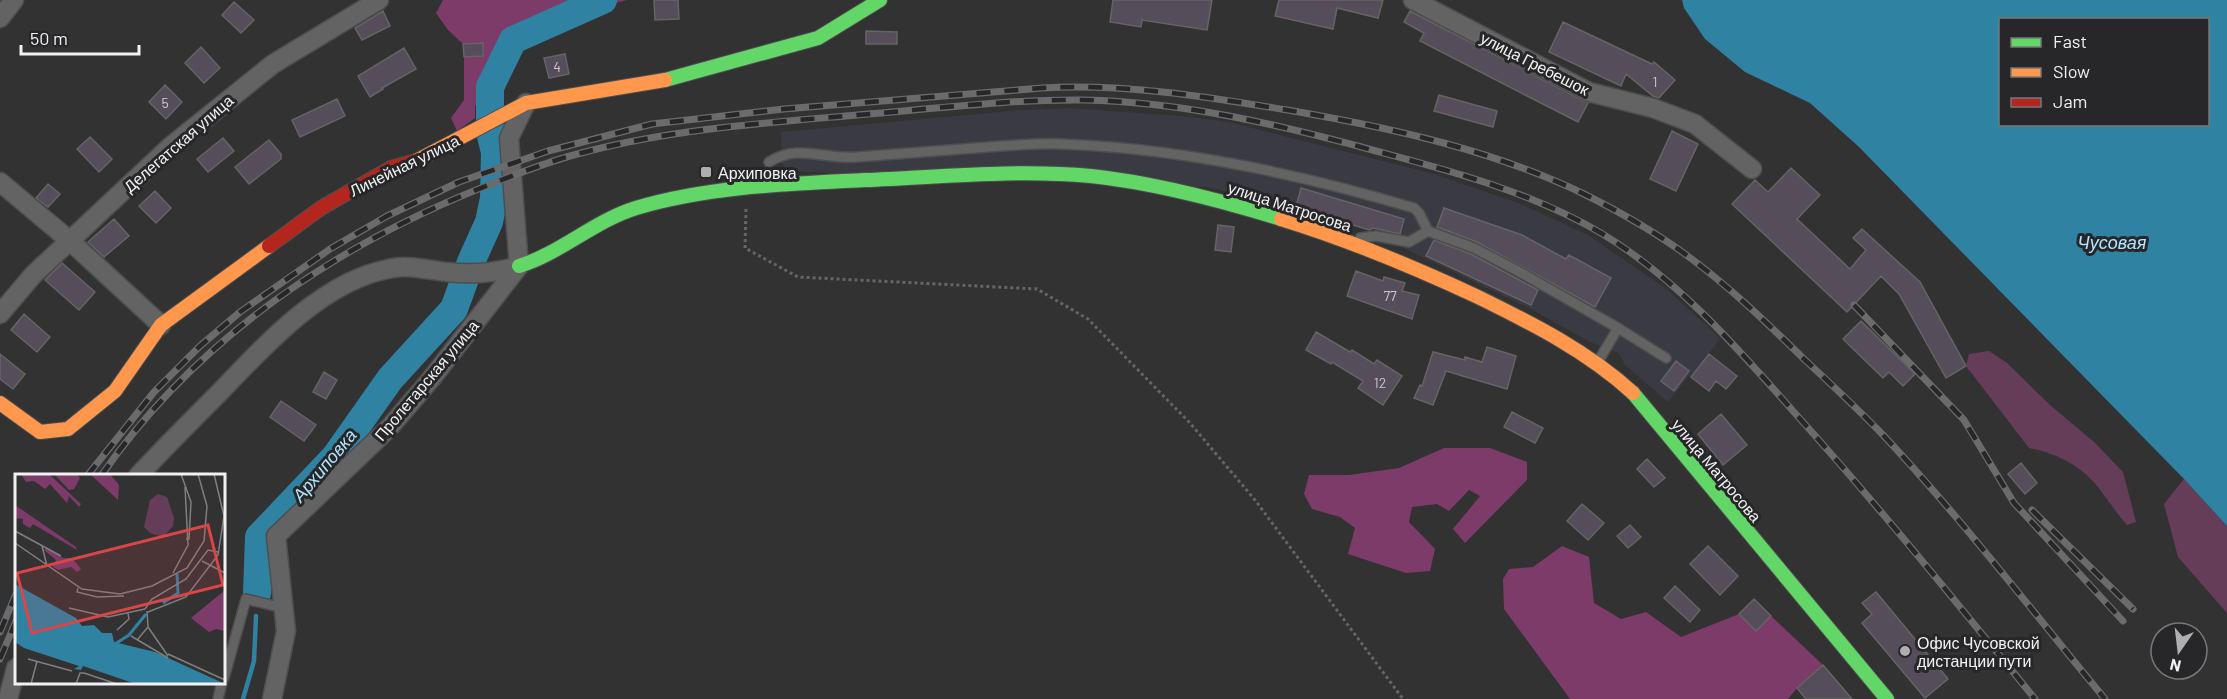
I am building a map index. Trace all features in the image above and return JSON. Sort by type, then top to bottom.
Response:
[{"type":"street","points":[[0,18],[14,0]]},
{"type":"street","name":"Делегатская улица","points":[[0,314],[33,275],[171,146],[273,63],[379,0]]},
{"type":"street","name":"Линейная улица","points":[[0,403],[40,432],[68,429],[115,391],[161,325],[321,208],[390,168],[410,164],[506,112],[542,99],[663,81],[818,38],[880,0]]},
{"type":"street","name":"улица Гребешок","points":[[1413,0],[1589,92],[1653,108],[1695,124],[1752,168]]},
{"type":"street","points":[[140,474],[288,325],[347,283],[362,275],[390,268],[416,267],[453,273],[488,273],[519,266],[509,138],[526,104]]},
{"type":"street","name":"улица Матросова","points":[[519,266],[545,257],[620,214],[686,196],[781,183],[952,175],[1080,175],[1152,186],[1237,205],[1282,218],[1429,274],[1563,340],[1616,376],[1633,393],[1883,697]]},
{"type":"street","points":[[0,182],[69,240],[161,325]]},
{"type":"street","name":"Пролетарская улица","points":[[272,699],[286,631],[276,536],[388,428],[431,379],[519,266]]},
{"type":"street","points":[[8,699],[15,672]]},
{"type":"lane","points":[[769,162],[782,154],[801,152],[848,158],[1026,144],[1102,146],[1219,162],[1302,179],[1414,208],[1428,231],[1453,239],[1499,261],[1618,328],[1666,358]]},
{"type":"lane","points":[[1348,242],[1358,238],[1376,236],[1409,242],[1428,231]]},
{"type":"lane","points":[[1598,362],[1618,328]]},
{"type":"lane","points":[[225,673],[246,599],[283,608]]},
{"type":"lane","points":[[218,699],[222,684]]},
{"type":"path","points":[[746,188],[745,248],[798,277],[1037,289],[1088,319],[1190,423],[1255,500],[1403,699]]},
{"type":"shaded area","points":[[443,0],[627,0],[611,4],[514,48],[494,89],[475,106],[475,118],[457,131],[451,118],[464,100],[464,57],[483,56],[483,43],[463,44],[448,30],[436,13]]},
{"type":"shaded area","points":[[1069,108],[1229,122],[1434,174],[1521,204],[1588,235],[1668,290],[1720,338],[1709,354],[1737,376],[1726,389],[1716,382],[1709,391],[1689,376],[1668,402],[1625,365],[1619,353],[1590,342],[1529,308],[1395,244],[1397,235],[1374,228],[1372,231],[1295,208],[1207,187],[808,172],[788,170],[782,164],[781,132],[1022,110]]},
{"type":"shaded area","points":[[1989,351],[2007,363],[2050,405],[2094,442],[2123,472],[2136,522],[2127,525],[2094,482],[2078,468],[2059,457],[2029,448],[1966,366],[1969,354]]},
{"type":"shaded area","points":[[1444,448],[1490,448],[1527,462],[1527,480],[1465,543],[1453,529],[1480,496],[1469,490],[1449,511],[1437,504],[1412,507],[1409,522],[1435,549],[1430,571],[1406,573],[1348,554],[1355,528],[1340,517],[1312,509],[1304,494],[1309,475],[1349,475],[1399,468]]},
{"type":"shaded area","points":[[2184,479],[2227,526],[2227,613],[2178,557],[2164,504]]},
{"type":"shaded area","points":[[1562,546],[1589,557],[1594,603],[1621,619],[1646,612],[1681,637],[1739,614],[1756,631],[1771,616],[1823,665],[1788,699],[1570,699],[1504,609],[1503,579],[1509,569],[1533,567]]},
{"type":"water","name":"Чусовая","points":[[1682,0],[2227,0],[2227,526],[2184,479],[1859,147],[1810,103],[1745,72],[1705,39],[1684,8]]},
{"type":"building","points":[[654,0],[678,0],[679,19],[655,20]]},
{"type":"building","points":[[1113,0],[1212,0],[1207,30],[1142,20],[1141,27],[1110,22]]},
{"type":"building","points":[[1279,0],[1383,0],[1378,18],[1337,8],[1333,29],[1275,16]]},
{"type":"building","points":[[234,2],[254,20],[241,33],[222,15]]},
{"type":"building","points":[[383,11],[390,26],[362,40],[355,28]]},
{"type":"building","points":[[1410,11],[1588,103],[1578,122],[1420,41],[1424,33],[1404,22]]},
{"type":"building","points":[[1563,22],[1652,64],[1654,62],[1675,80],[1659,98],[1653,96],[1626,74],[1621,86],[1549,52]]},
{"type":"building","points":[[866,31],[897,32],[897,44],[866,44]]},
{"type":"building","points":[[483,43],[483,56],[464,57],[463,44]]},
{"type":"building","points":[[201,47],[220,68],[204,83],[185,63]]},
{"type":"building","points":[[404,48],[416,69],[370,97],[358,76]]},
{"type":"building","points":[[565,54],[569,74],[549,78],[544,58]]},
{"type":"building","points":[[165,85],[182,102],[166,119],[149,102]]},
{"type":"building","points":[[1439,95],[1497,111],[1493,127],[1434,111]]},
{"type":"building","points":[[337,99],[345,116],[300,137],[292,120]]},
{"type":"building","points":[[1672,131],[1698,144],[1676,191],[1650,179]]},
{"type":"building","points":[[90,137],[112,159],[99,172],[77,149]]},
{"type":"building","points":[[223,138],[234,151],[208,172],[197,159]]},
{"type":"building","points":[[269,140],[281,154],[281,159],[249,184],[235,167]]},
{"type":"building","points":[[1791,168],[1820,195],[1797,219],[1850,269],[1866,250],[1853,238],[1862,229],[1920,282],[1966,366],[1946,378],[1899,294],[1881,276],[1847,312],[1732,204],[1755,180],[1768,192]]},
{"type":"building","points":[[48,184],[60,194],[48,207],[36,198]]},
{"type":"building","points":[[1301,188],[1404,219],[1400,234],[1373,228],[1369,230],[1296,207]]},
{"type":"building","points":[[155,191],[171,208],[156,223],[139,206]]},
{"type":"building","points":[[1444,208],[1522,235],[1566,259],[1569,255],[1611,278],[1595,307],[1477,242],[1437,227]]},
{"type":"building","points":[[114,219],[129,236],[104,257],[88,242]]},
{"type":"building","points":[[1218,225],[1234,227],[1231,252],[1215,250]]},
{"type":"building","points":[[1434,240],[1471,254],[1538,290],[1531,305],[1426,256]]},
{"type":"building","points":[[62,263],[95,292],[79,310],[45,280]]},
{"type":"building","points":[[1356,271],[1383,281],[1384,277],[1405,283],[1402,291],[1419,295],[1412,319],[1347,296]]},
{"type":"building","points":[[24,314],[50,337],[37,352],[11,330]]},
{"type":"building","points":[[1861,321],[1915,374],[1903,386],[1889,372],[1883,378],[1843,339]]},
{"type":"building","points":[[1316,332],[1374,364],[1377,360],[1402,376],[1383,405],[1358,388],[1363,381],[1332,362],[1331,364],[1306,350]]},
{"type":"building","points":[[1487,347],[1516,356],[1507,389],[1446,371],[1433,405],[1414,398],[1420,385],[1422,386],[1433,352],[1482,362]]},
{"type":"building","points":[[0,354],[25,374],[13,389],[0,379]]},
{"type":"building","points":[[1709,354],[1737,376],[1726,389],[1716,381],[1709,391],[1691,377]]},
{"type":"building","points":[[1676,361],[1689,371],[1674,391],[1661,381]]},
{"type":"building","points":[[324,372],[337,380],[326,399],[313,392]]},
{"type":"building","points":[[281,401],[316,425],[304,441],[270,417]]},
{"type":"building","points":[[1512,412],[1543,428],[1535,443],[1504,427]]},
{"type":"building","points":[[1721,414],[1747,445],[1723,465],[1698,434]]},
{"type":"building","points":[[1647,459],[1665,478],[1654,487],[1637,469]]},
{"type":"building","points":[[2021,463],[2037,483],[2025,494],[2008,474]]},
{"type":"building","points":[[1582,504],[1604,523],[1588,540],[1567,521]]},
{"type":"building","points":[[1630,525],[1641,537],[1628,548],[1617,536]]},
{"type":"building","points":[[1708,546],[1738,576],[1720,595],[1690,564]]},
{"type":"building","points":[[1675,586],[1700,610],[1690,622],[1664,598]]},
{"type":"building","name":"Офис Чусовской дистанции пути","points":[[1876,592],[1948,679],[1925,698],[1862,623],[1872,614],[1862,603]]},
{"type":"building","points":[[1754,599],[1771,616],[1756,631],[1739,614]]},
{"type":"building","points":[[1823,665],[1852,699],[1806,699],[1797,688]]},
{"type":"waterway","name":"Архиповка","points":[[257,593],[259,537],[335,457],[390,379],[454,309],[489,222],[494,198],[495,152],[490,132],[490,87],[513,40],[603,0]]},
{"type":"waterway","name":"Архиповка","points":[[243,699],[254,661],[256,616]]},
{"type":"railway","points":[[89,474],[154,392],[200,346],[240,312],[330,249],[387,216],[459,182],[548,151],[652,124],[784,109],[1042,88],[1107,88],[1171,93],[1299,112],[1444,143],[1516,165],[1550,179],[1584,194],[1664,240],[1720,281],[1884,436],[1969,532],[2105,699]]},
{"type":"railway","points":[[103,474],[139,426],[182,380],[228,337],[278,298],[384,232],[441,205],[542,165],[618,144],[686,132],[754,124],[1027,101],[1084,100],[1159,105],[1268,124],[1463,175],[1547,206],[1601,233],[1628,251],[1703,314],[1749,362],[1886,517],[2035,699]]},
{"type":"railway","points":[[1854,305],[1964,420],[2014,503],[2123,621]]},
{"type":"railway","points":[[2032,510],[2133,609]]},
{"type":"railway","points":[[0,632],[15,596]]},
{"type":"railway","points":[[0,659],[15,623]]},
{"type":"traffic: fast","points":[[665,80],[818,38],[880,0]]},
{"type":"traffic: fast","points":[[519,266],[636,208],[693,195],[750,187],[807,183],[1006,173],[1091,176],[1188,193],[1281,219]]},
{"type":"traffic: fast","points":[[1633,393],[1887,699]]},
{"type":"traffic: slow","points":[[416,161],[526,103],[665,80]]},
{"type":"traffic: slow","points":[[1281,219],[1381,255],[1499,307],[1578,351],[1633,393]]},
{"type":"traffic: slow","points":[[0,403],[40,432],[68,429],[115,391],[161,325],[269,246]]},
{"type":"traffic: jam","points":[[269,246],[321,208],[391,168],[416,161]]},
{"type":"place","name":"Архиповка","points":[[706,172]]},
{"type":"place","name":"Офис Чусовской дистанции пути","points":[[1905,651]]}]
